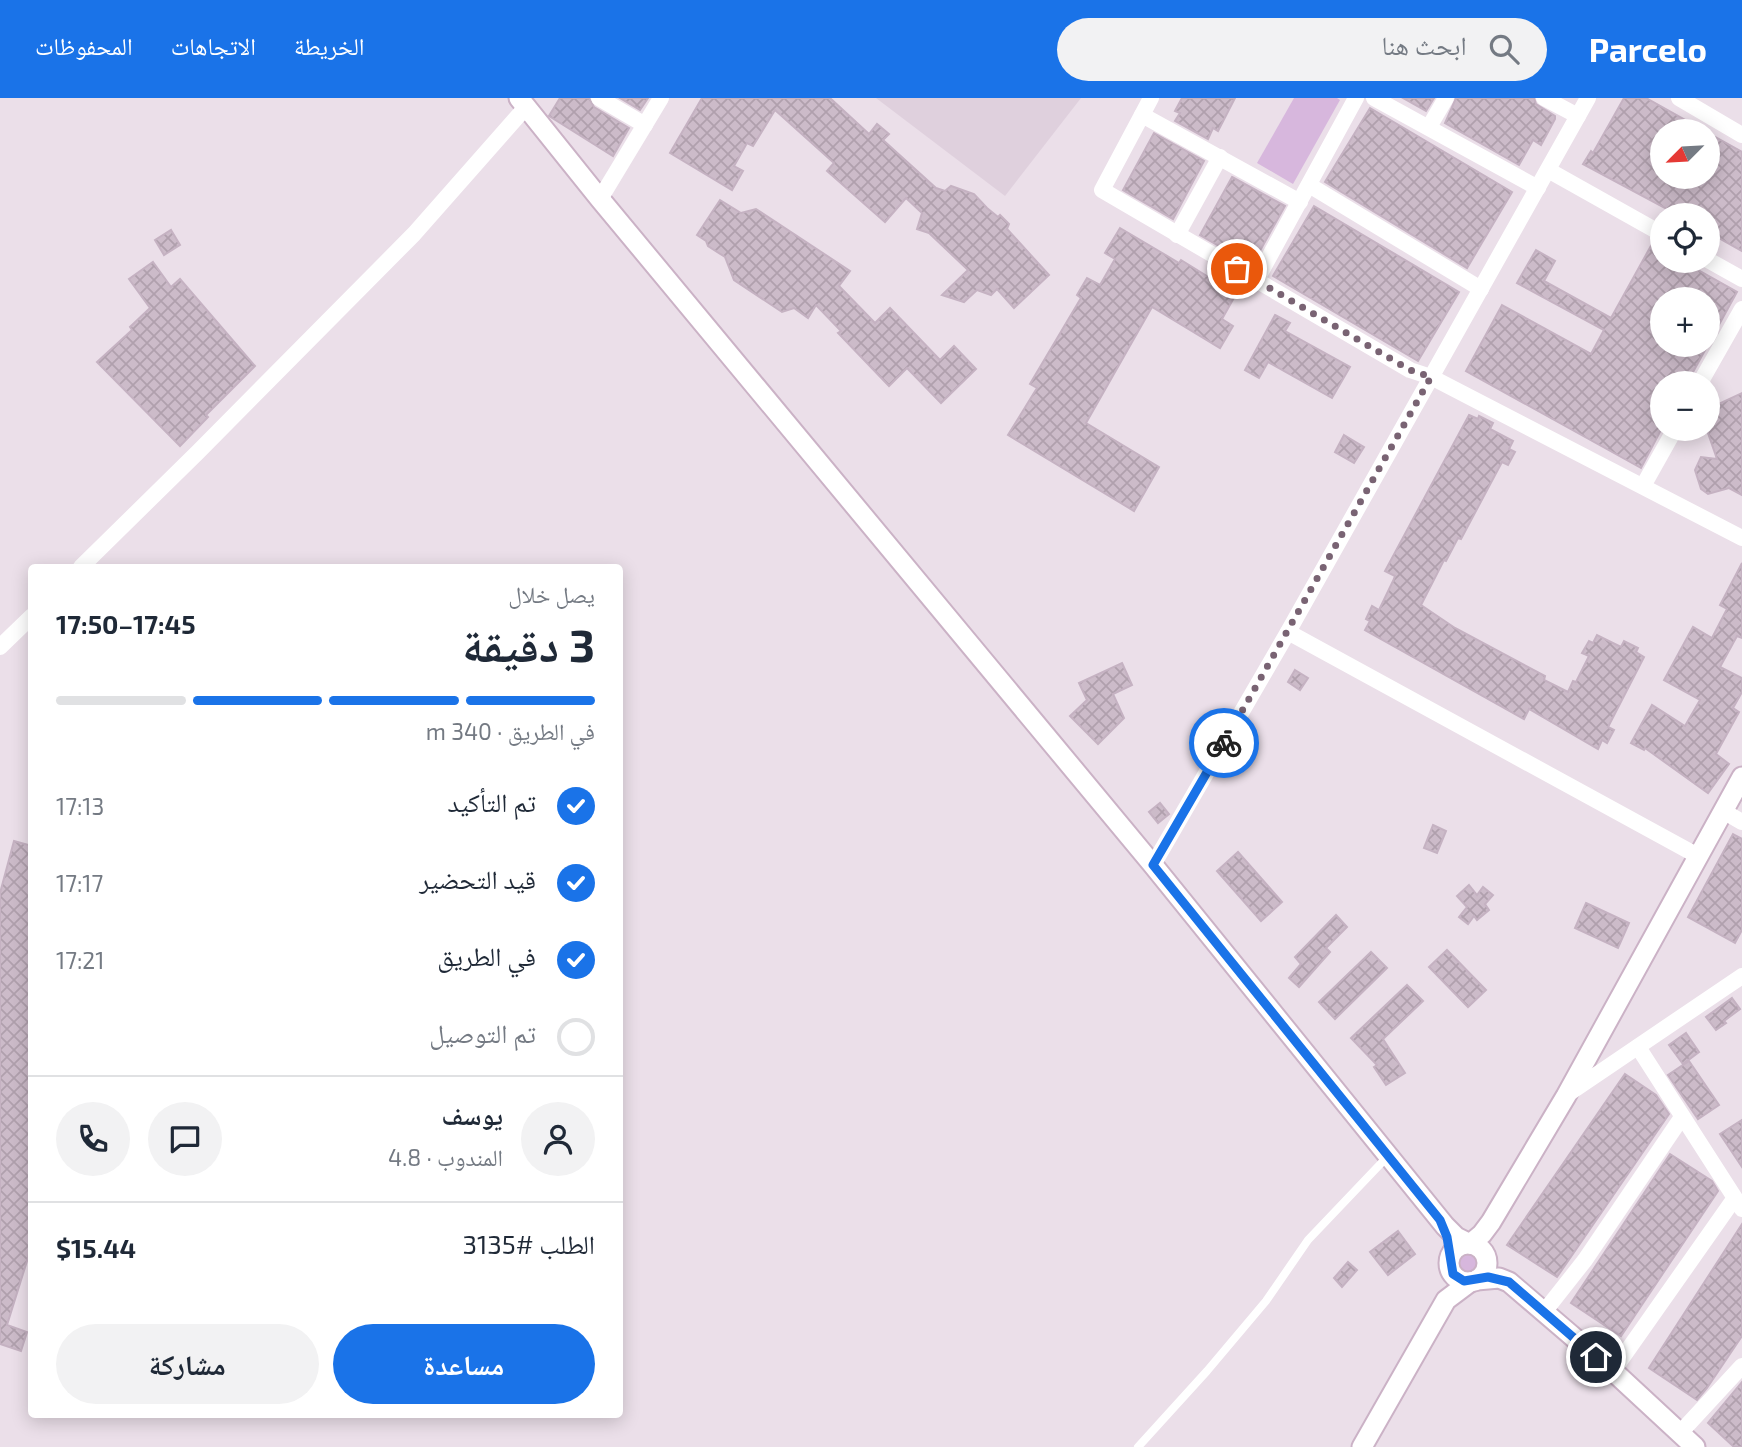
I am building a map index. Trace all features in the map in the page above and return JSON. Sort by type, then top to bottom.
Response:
[{"type":"main road","points":[[522,103],[1153,865],[1450,1232],[1481,1252],[1494,1270],[1613,1371],[1695,1447]]},
{"type":"main road","points":[[1446,1300],[1474,1281],[1487,1267],[1481,1252],[1482,1234],[1566,1096],[1742,777]]},
{"type":"main road","points":[[1362,1447],[1446,1300],[1450,1262],[1447,1237],[1440,1220]]},
{"type":"main road","points":[[1450,1262],[1462,1245],[1481,1252]]},
{"type":"main road","points":[[1450,1262],[1458,1279],[1474,1281],[1499,1278],[1509,1282]]},
{"type":"street","points":[[599,98],[645,125]]},
{"type":"street","points":[[600,199],[661,98]]},
{"type":"street","points":[[1151,98],[1102,190],[1410,370],[1431,377],[1742,538]]},
{"type":"street","points":[[1256,281],[1356,98]]},
{"type":"street","points":[[1374,98],[1538,188]]},
{"type":"street","points":[[1429,127],[1446,98]]},
{"type":"street","points":[[1544,98],[1578,116]]},
{"type":"street","points":[[1153,865],[1288,632],[1588,98]]},
{"type":"street","points":[[1679,98],[1742,135]]},
{"type":"street","points":[[84,564],[414,234],[522,103]]},
{"type":"street","points":[[1142,115],[1300,202]]},
{"type":"street","points":[[1177,234],[1220,158]]},
{"type":"street","points":[[1548,170],[1650,227]]},
{"type":"street","points":[[1309,186],[1481,289]]},
{"type":"street","points":[[1720,267],[1742,279]]},
{"type":"street","points":[[1707,371],[1742,309]]},
{"type":"street","points":[[1643,486],[1668,441]]},
{"type":"street","points":[[0,647],[28,620]]},
{"type":"street","points":[[1288,632],[1698,856]]},
{"type":"street","points":[[1723,811],[1742,822]]},
{"type":"street","points":[[1566,1096],[1740,980]]},
{"type":"street","points":[[1613,1371],[1738,1204],[1638,1047]]},
{"type":"street","points":[[1544,1312],[1586,1259],[1682,1117]]},
{"type":"street","points":[[1680,1433],[1742,1366]]},
{"type":"lane","points":[[1138,1447],[1266,1301],[1308,1240],[1388,1156]]},
{"type":"shaded area","points":[[876,98],[1081,98],[1005,196]]},
{"type":"shaded area","points":[[1294,98],[1340,100],[1293,184],[1257,163]]},
{"type":"shaded area","points":[[1468,1253],[1475,1256],[1478,1263],[1475,1270],[1468,1273],[1461,1270],[1458,1263],[1461,1256]]},
{"type":"building","points":[[560,98],[589,98],[594,107],[629,128],[613,156],[549,116]]},
{"type":"building","points":[[620,98],[648,98],[640,110]]},
{"type":"building","points":[[702,98],[830,98],[869,134],[877,124],[889,134],[883,140],[936,188],[945,191],[951,186],[974,194],[998,217],[1000,215],[1009,224],[1007,229],[1049,275],[1014,308],[997,289],[991,295],[977,290],[964,302],[942,295],[968,270],[929,233],[917,229],[922,213],[906,198],[885,222],[827,171],[834,163],[775,110],[753,146],[747,143],[734,166],[743,171],[732,190],[670,153]]},
{"type":"building","points":[[1182,98],[1235,98],[1218,131],[1213,128],[1208,139],[1175,121],[1180,113],[1175,111]]},
{"type":"building","points":[[1403,98],[1434,98],[1426,111]]},
{"type":"building","points":[[1456,98],[1534,98],[1536,104],[1555,116],[1555,119],[1541,145],[1533,140],[1519,165],[1445,123]]},
{"type":"building","points":[[1624,98],[1646,98],[1684,119],[1650,119],[1650,189],[1720,189],[1720,140],[1742,152],[1742,251],[1720,239],[1720,203],[1656,203],[1583,164],[1591,151],[1593,153]]},
{"type":"building","points":[[1370,108],[1512,192],[1467,268],[1325,182]]},
{"type":"building","points":[[1154,133],[1204,161],[1173,219],[1123,190]]},
{"type":"building","points":[[1232,177],[1285,206],[1252,265],[1200,235]]},
{"type":"building","points":[[720,200],[741,213],[756,209],[850,271],[839,286],[875,323],[890,308],[940,360],[954,346],[976,369],[941,403],[907,368],[889,386],[838,333],[841,331],[816,305],[808,318],[794,308],[782,312],[734,280],[725,257],[697,235]]},
{"type":"building","points":[[1314,206],[1459,292],[1418,361],[1273,276]]},
{"type":"building","points":[[1120,228],[1179,263],[1181,260],[1236,294],[1222,319],[1233,326],[1220,348],[1152,307],[1086,423],[1159,467],[1134,511],[1008,435],[1037,388],[1030,384],[1081,298],[1077,295],[1087,278],[1100,285],[1115,259],[1105,253]]},
{"type":"building","points":[[171,230],[180,245],[164,255],[155,240]]},
{"type":"building","points":[[1650,248],[1650,273],[1703,273],[1737,292],[1720,323],[1720,287],[1650,287],[1650,357],[1701,357],[1694,371],[1650,371],[1650,441],[1655,441],[1641,468],[1466,371],[1502,305],[1591,354],[1604,330],[1517,283],[1536,250],[1555,261],[1544,281],[1611,318]]},
{"type":"building","points":[[153,262],[171,287],[180,279],[255,366],[206,415],[208,417],[180,446],[97,362],[132,330],[130,327],[150,308],[129,279]]},
{"type":"building","points":[[1275,315],[1290,323],[1285,331],[1350,367],[1332,398],[1268,362],[1259,378],[1245,370]]},
{"type":"building","points":[[1742,393],[1742,495],[1729,488],[1708,494],[1701,489],[1695,470],[1701,457],[1717,459],[1711,441],[1720,441],[1720,403]]},
{"type":"building","points":[[1469,415],[1478,419],[1479,416],[1493,423],[1490,429],[1513,441],[1509,449],[1515,452],[1508,465],[1502,462],[1461,539],[1458,538],[1446,561],[1444,560],[1421,605],[1455,628],[1545,676],[1544,680],[1568,692],[1589,656],[1582,653],[1589,641],[1593,643],[1597,635],[1621,647],[1624,641],[1638,648],[1636,652],[1644,657],[1608,727],[1614,730],[1607,743],[1602,740],[1598,749],[1529,709],[1524,719],[1365,630],[1370,621],[1366,619],[1372,606],[1379,610],[1395,576],[1385,571]]},
{"type":"building","points":[[1344,435],[1364,447],[1354,463],[1335,452]]},
{"type":"building","points":[[1742,563],[1742,638],[1737,636],[1720,667],[1742,678],[1742,692],[1733,708],[1739,712],[1716,754],[1729,764],[1708,793],[1645,748],[1644,750],[1631,743],[1652,705],[1685,726],[1700,700],[1664,680],[1693,627],[1712,638],[1727,609],[1720,605]]},
{"type":"building","points":[[1122,663],[1132,685],[1113,694],[1124,718],[1098,744],[1070,716],[1087,700],[1079,683]]},
{"type":"building","points":[[1295,670],[1308,678],[1300,690],[1288,682]]},
{"type":"building","points":[[1160,803],[1169,814],[1158,823],[1149,812]]},
{"type":"building","points":[[1433,825],[1446,831],[1437,853],[1424,848]]},
{"type":"building","points":[[1733,834],[1742,839],[1742,930],[1735,943],[1688,917]]},
{"type":"building","points":[[14,841],[28,845],[28,1258],[7,1325],[27,1332],[21,1351],[0,1344],[0,893]]},
{"type":"building","points":[[1238,852],[1282,902],[1261,921],[1217,871]]},
{"type":"building","points":[[1469,885],[1477,895],[1483,887],[1493,895],[1485,904],[1489,910],[1477,920],[1474,916],[1468,924],[1459,917],[1467,907],[1457,896]]},
{"type":"building","points":[[1586,903],[1629,923],[1618,948],[1575,928]]},
{"type":"building","points":[[1336,915],[1347,927],[1326,948],[1330,952],[1299,987],[1289,978],[1301,964],[1295,957]]},
{"type":"building","points":[[1447,950],[1486,990],[1468,1007],[1429,967]]},
{"type":"building","points":[[1371,952],[1387,968],[1335,1019],[1319,1002]]},
{"type":"building","points":[[1407,985],[1423,1001],[1383,1039],[1405,1073],[1386,1085],[1374,1067],[1377,1065],[1351,1038]]},
{"type":"building","points":[[1732,998],[1740,1009],[1716,1030],[1706,1017]]},
{"type":"building","points":[[1686,1033],[1699,1052],[1683,1064],[1669,1045]]},
{"type":"building","points":[[1689,1061],[1719,1105],[1698,1119],[1668,1075]]},
{"type":"building","points":[[1625,1074],[1656,1095],[1669,1114],[1557,1277],[1507,1245]]},
{"type":"building","points":[[1742,1120],[1742,1167],[1720,1134]]},
{"type":"building","points":[[1670,1154],[1712,1181],[1718,1191],[1621,1336],[1571,1303]]},
{"type":"building","points":[[1742,1224],[1742,1336],[1697,1400],[1649,1368]]},
{"type":"building","points":[[1398,1231],[1415,1254],[1388,1275],[1370,1252]]},
{"type":"building","points":[[1348,1262],[1357,1270],[1342,1287],[1334,1278]]},
{"type":"building","points":[[1742,1382],[1742,1447],[1734,1447],[1708,1423]]},
{"type":"way so far","points":[[1224,743],[1431,377],[1410,370],[1237,269]]},
{"type":"route","points":[[1224,743],[1153,865],[1440,1220],[1450,1247],[1449,1262],[1453,1274],[1458,1279],[1470,1282],[1488,1277],[1509,1282],[1596,1357]]}]
